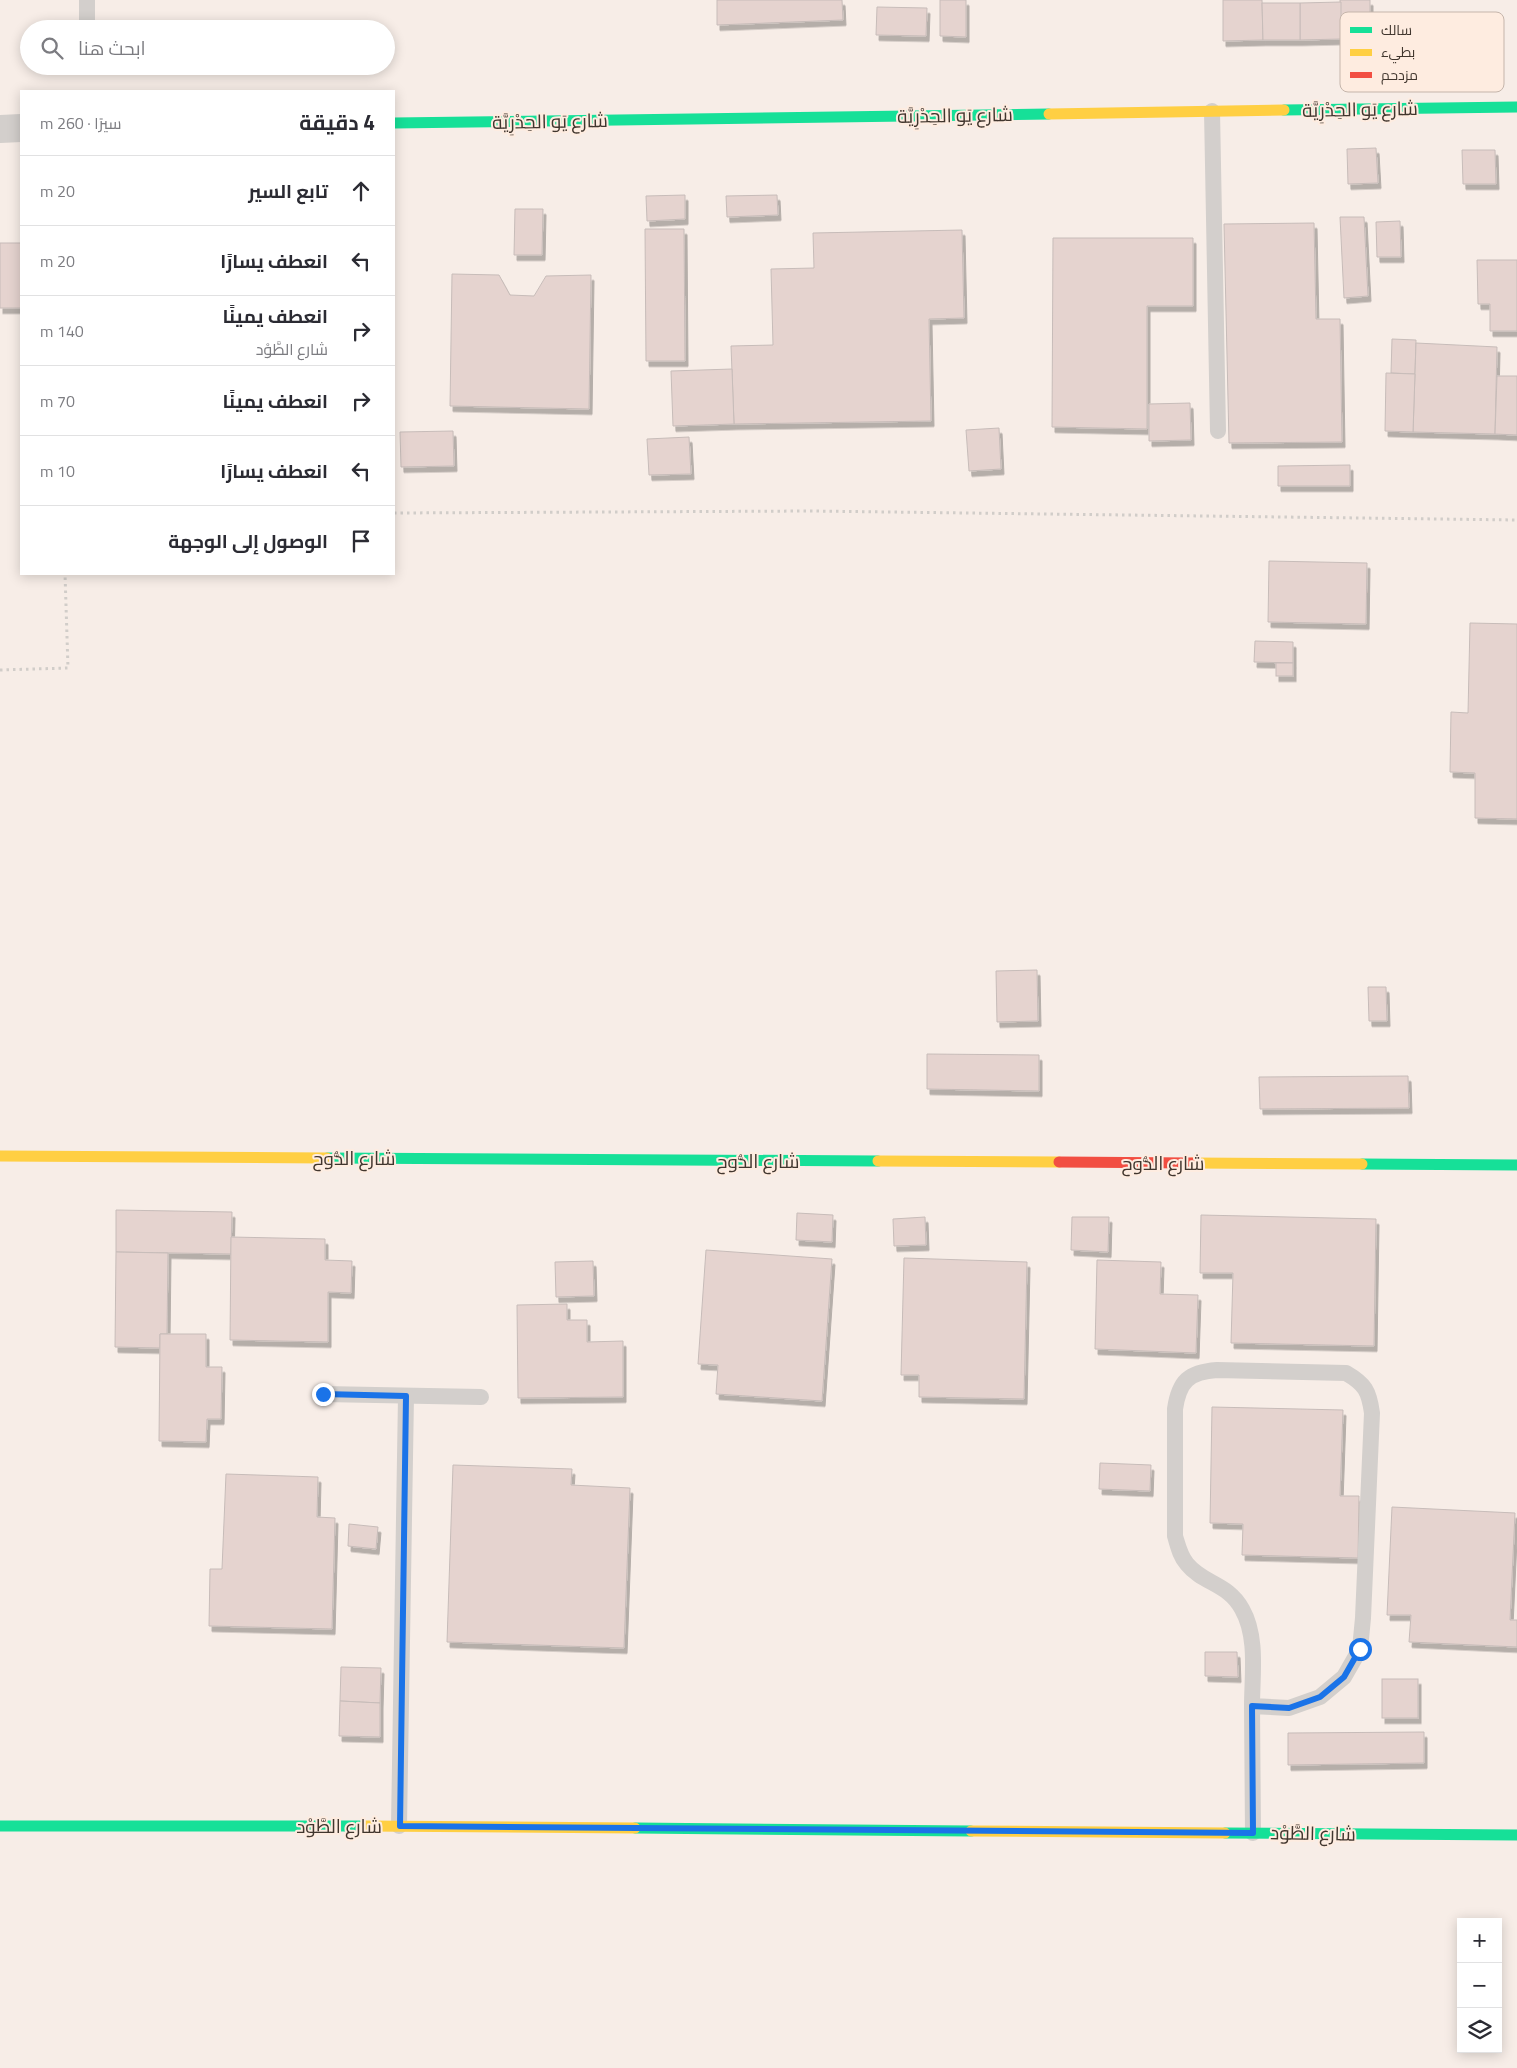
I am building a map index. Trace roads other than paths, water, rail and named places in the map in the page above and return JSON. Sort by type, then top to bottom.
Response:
[{"type":"street","name":"شارع يَو الحِدْرِيَّة","points":[[395,123],[1517,107]]},
{"type":"street","points":[[0,129],[20,128]]},
{"type":"street","name":"شارع الدُّوح","points":[[0,1156],[1517,1165]]},
{"type":"street","name":"شارع الطَّوْد","points":[[0,1826],[400,1826],[1517,1835]]},
{"type":"lane","points":[[86,0],[87,20]]},
{"type":"lane","points":[[1212,111],[1218,431]]},
{"type":"lane","points":[[1252,1706],[1289,1708],[1320,1697],[1344,1677],[1360,1649],[1364,1618],[1372,1413],[1370,1396],[1361,1382],[1346,1373],[1201,1371],[1186,1379],[1177,1393],[1175,1409],[1175,1536],[1179,1550],[1186,1563],[1196,1573],[1222,1586],[1234,1596],[1242,1608],[1252,1638],[1252,1706],[1253,1833]]},
{"type":"lane","points":[[323,1394],[481,1397]]},
{"type":"lane","points":[[400,1826],[406,1396]]}]
